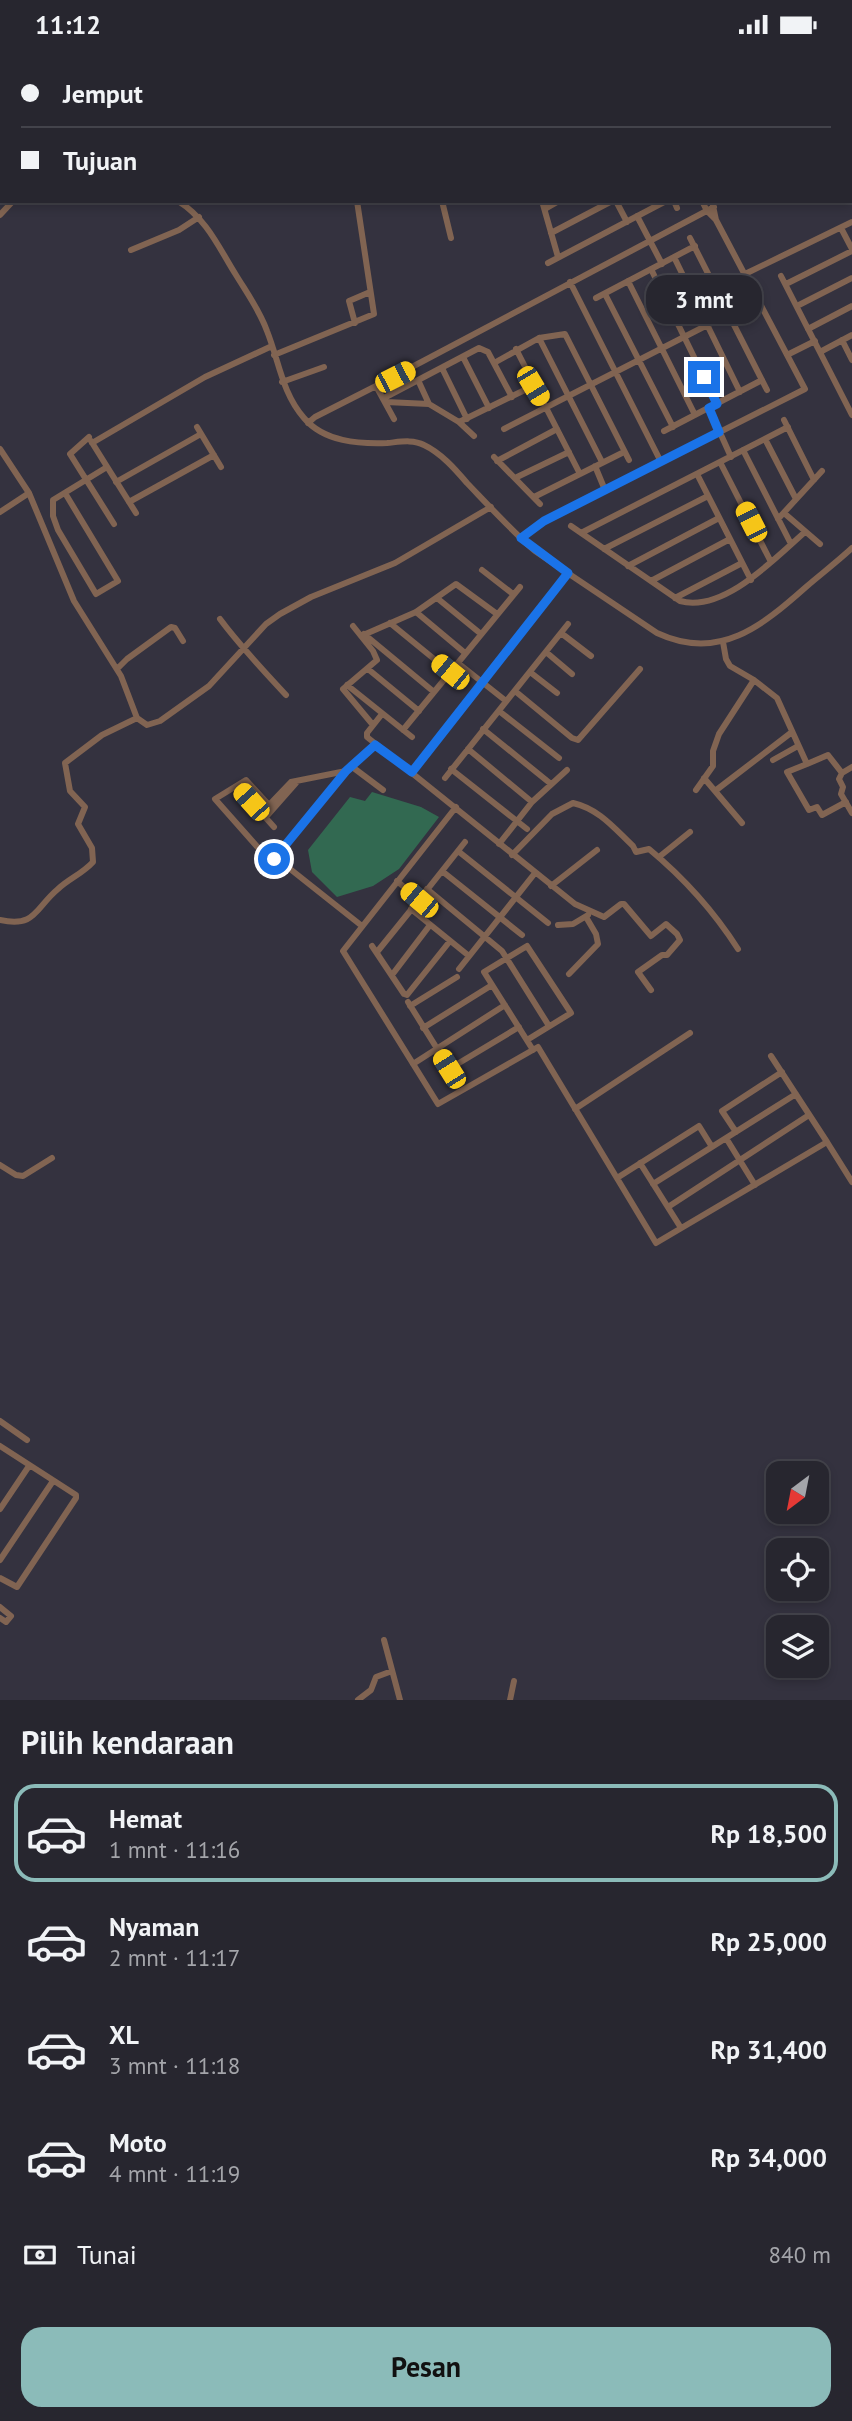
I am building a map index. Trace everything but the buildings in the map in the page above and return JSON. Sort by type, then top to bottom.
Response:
[{"type":"street","points":[[181,203],[199,217],[212,233],[254,304],[301,415],[308,423],[342,440],[424,444],[451,466],[523,536],[568,573],[646,626],[667,637],[688,643],[723,642],[744,635],[777,613],[852,548]]},
{"type":"street","points":[[277,354],[374,314],[357,203]]},
{"type":"street","points":[[443,203],[452,237]]},
{"type":"street","points":[[543,203],[558,257]]},
{"type":"street","points":[[545,209],[556,203]]},
{"type":"street","points":[[551,233],[610,203]]},
{"type":"street","points":[[615,203],[627,222]]},
{"type":"street","points":[[646,203],[650,210]]},
{"type":"street","points":[[548,263],[662,203]]},
{"type":"street","points":[[523,536],[533,527],[805,389],[746,274],[716,220],[703,203]]},
{"type":"street","points":[[308,423],[707,211],[713,204]]},
{"type":"street","points":[[713,204],[716,220]]},
{"type":"street","points":[[637,216],[662,264]]},
{"type":"street","points":[[131,250],[179,230],[199,217]]},
{"type":"street","points":[[746,274],[852,222]]},
{"type":"street","points":[[786,284],[852,250],[841,228]]},
{"type":"street","points":[[690,238],[767,390]]},
{"type":"street","points":[[596,298],[695,246]]},
{"type":"street","points":[[674,257],[740,392]]},
{"type":"street","points":[[651,269],[717,404]]},
{"type":"street","points":[[781,276],[852,415]]},
{"type":"street","points":[[797,306],[852,278]]},
{"type":"street","points":[[628,281],[695,415]]},
{"type":"street","points":[[570,282],[661,462]]},
{"type":"street","points":[[355,323],[348,302],[370,292]]},
{"type":"street","points":[[605,294],[673,427]]},
{"type":"street","points":[[808,329],[852,306]]},
{"type":"street","points":[[504,429],[729,314]]},
{"type":"street","points":[[494,363],[539,338],[563,334],[567,336],[629,460]]},
{"type":"street","points":[[820,352],[852,335]]},
{"type":"street","points":[[539,338],[603,463]]},
{"type":"street","points":[[842,340],[852,360]]},
{"type":"street","points":[[787,355],[815,341]]},
{"type":"street","points":[[114,524],[70,454],[89,438],[205,377],[272,346]]},
{"type":"street","points":[[385,400],[481,348],[488,352],[512,397]]},
{"type":"street","points":[[516,349],[580,474]]},
{"type":"street","points":[[463,357],[489,408]]},
{"type":"street","points":[[286,381],[324,367]]},
{"type":"street","points":[[442,367],[467,419]]},
{"type":"street","points":[[418,380],[429,404]]},
{"type":"street","points":[[664,432],[762,380]]},
{"type":"street","points":[[376,386],[394,419]]},
{"type":"street","points":[[459,422],[533,386]]},
{"type":"street","points":[[385,400],[429,404],[459,422],[474,436]]},
{"type":"street","points":[[709,408],[731,457]]},
{"type":"street","points":[[581,533],[765,439],[786,424],[814,480]]},
{"type":"street","points":[[540,504],[496,459],[557,429]]},
{"type":"street","points":[[116,482],[199,430],[221,467]]},
{"type":"street","points":[[89,438],[136,513]]},
{"type":"street","points":[[765,439],[796,499]]},
{"type":"street","points":[[0,449],[29,493],[74,601],[117,669],[137,718],[146,725],[160,722],[209,686],[266,624],[280,614],[311,597],[395,563],[491,507]]},
{"type":"street","points":[[743,450],[791,544]]},
{"type":"street","points":[[534,497],[624,451]]},
{"type":"street","points":[[515,478],[569,452]]},
{"type":"street","points":[[129,502],[214,455]]},
{"type":"street","points":[[720,462],[771,562]]},
{"type":"street","points":[[595,466],[606,490]]},
{"type":"street","points":[[65,493],[118,581],[96,594],[58,530],[53,516],[53,500],[107,467]]},
{"type":"street","points":[[778,519],[822,471]]},
{"type":"street","points":[[697,474],[751,580]]},
{"type":"street","points":[[0,512],[29,493]]},
{"type":"street","points":[[604,549],[708,496]]},
{"type":"street","points":[[784,513],[820,544]]},
{"type":"street","points":[[628,566],[719,518]]},
{"type":"street","points":[[571,526],[686,603],[705,602],[751,580],[805,531]]},
{"type":"street","points":[[651,581],[730,539]]},
{"type":"street","points":[[675,598],[742,563]]},
{"type":"street","points":[[482,570],[513,594]]},
{"type":"street","points":[[412,772],[568,573]]},
{"type":"street","points":[[362,635],[416,612],[455,584],[459,584],[498,614]]},
{"type":"street","points":[[403,730],[520,587]]},
{"type":"street","points":[[437,598],[481,634]]},
{"type":"street","points":[[416,612],[465,653]]},
{"type":"street","points":[[220,619],[243,650],[286,695]]},
{"type":"street","points":[[390,622],[450,672]]},
{"type":"street","points":[[445,778],[568,624]]},
{"type":"street","points":[[353,626],[434,692]]},
{"type":"street","points":[[117,669],[169,628],[174,628],[183,641]]},
{"type":"street","points":[[561,633],[591,656]]},
{"type":"street","points":[[362,635],[377,658],[376,663],[344,690],[373,726]]},
{"type":"street","points":[[723,642],[730,666],[777,698],[807,764]]},
{"type":"street","points":[[546,652],[572,674]]},
{"type":"street","points":[[458,663],[506,701]]},
{"type":"street","points":[[368,669],[419,711]]},
{"type":"street","points":[[515,691],[572,738],[578,740],[640,670]]},
{"type":"street","points":[[530,672],[557,693]]},
{"type":"street","points":[[696,790],[715,761],[713,751],[719,734],[754,680]]},
{"type":"street","points":[[347,685],[412,737]]},
{"type":"street","points":[[499,711],[559,758]]},
{"type":"street","points":[[382,714],[366,736],[375,745],[589,915],[604,917],[624,904],[651,936],[666,924],[677,935],[680,940],[667,955],[638,972],[651,990]]},
{"type":"street","points":[[0,920],[12,923],[25,921],[36,915],[53,893],[70,879],[82,874],[93,862],[92,848],[78,824],[85,807],[70,791],[65,763],[102,735],[137,718]]},
{"type":"street","points":[[483,729],[551,784]]},
{"type":"street","points":[[715,791],[792,732]]},
{"type":"street","points":[[275,857],[348,769],[375,745]]},
{"type":"street","points":[[773,760],[798,746]]},
{"type":"street","points":[[468,749],[532,801]]},
{"type":"street","points":[[842,773],[830,755],[787,772],[809,810],[817,807],[822,815],[846,802]]},
{"type":"street","points":[[852,767],[842,773],[839,779],[843,789],[841,795],[852,813]]},
{"type":"street","points":[[362,926],[275,857],[270,858],[261,851],[216,801],[217,797],[245,780],[268,805],[291,782],[348,769],[383,790]]},
{"type":"street","points":[[452,769],[527,829]]},
{"type":"street","points":[[499,844],[532,801],[568,770]]},
{"type":"street","points":[[704,778],[742,823]]},
{"type":"street","points":[[265,817],[298,781]]},
{"type":"street","points":[[237,786],[274,827]]},
{"type":"street","points":[[512,855],[552,814],[573,803],[586,806],[597,812],[636,852],[647,848],[685,880],[705,902],[738,949]]},
{"type":"street","points":[[456,807],[344,948],[438,1104],[538,1047],[656,1243],[827,1142]]},
{"type":"street","points":[[659,857],[690,832]]},
{"type":"street","points":[[377,952],[465,842]]},
{"type":"street","points":[[551,886],[597,850]]},
{"type":"street","points":[[458,851],[548,923]]},
{"type":"street","points":[[442,871],[522,935]]},
{"type":"street","points":[[459,969],[535,873]]},
{"type":"street","points":[[397,881],[419,900]]},
{"type":"street","points":[[427,889],[502,951],[549,1026]]},
{"type":"street","points":[[411,909],[469,956]]},
{"type":"street","points":[[558,925],[573,924],[589,915]]},
{"type":"street","points":[[569,974],[598,944],[589,915]]},
{"type":"street","points":[[392,975],[430,925]]},
{"type":"street","points":[[372,946],[404,994],[408,995],[450,941]]},
{"type":"street","points":[[527,1040],[571,1013],[527,946],[484,972],[533,1050]]},
{"type":"street","points":[[456,1079],[409,1004],[457,977]]},
{"type":"street","points":[[423,1027],[492,985]]},
{"type":"street","points":[[413,1064],[505,1005]]},
{"type":"street","points":[[449,1069],[519,1027]]},
{"type":"street","points":[[575,1109],[690,1033]]},
{"type":"street","points":[[771,1056],[852,1182]]},
{"type":"street","points":[[736,1132],[722,1111],[782,1072]]},
{"type":"street","points":[[653,1184],[796,1094]]},
{"type":"street","points":[[667,1207],[809,1115]]},
{"type":"street","points":[[617,1178],[699,1126],[712,1147]]},
{"type":"street","points":[[726,1138],[755,1185]]},
{"type":"street","points":[[0,1165],[16,1175],[23,1176],[52,1158]]},
{"type":"street","points":[[640,1163],[681,1228]]},
{"type":"street","points":[[0,1421],[27,1440]]},
{"type":"street","points":[[0,1457],[3,1448],[76,1495],[76,1501],[17,1587],[0,1578]]},
{"type":"street","points":[[0,1509],[29,1466]]},
{"type":"street","points":[[0,1560],[53,1481]]},
{"type":"street","points":[[0,1607],[11,1616],[6,1622],[0,1618]]},
{"type":"street","points":[[384,1640],[400,1700]]},
{"type":"street","points":[[358,1700],[371,1690],[376,1677],[392,1671]]},
{"type":"street","points":[[510,1700],[514,1681]]},
{"type":"green space","points":[[372,792],[421,807],[439,817],[399,869],[373,886],[337,897],[312,872],[308,850],[350,797],[365,801]]},
{"type":"route","points":[[274,859],[346,771],[375,745],[412,772],[568,573],[521,538],[544,521],[719,432],[709,408],[717,404],[704,377]]}]
